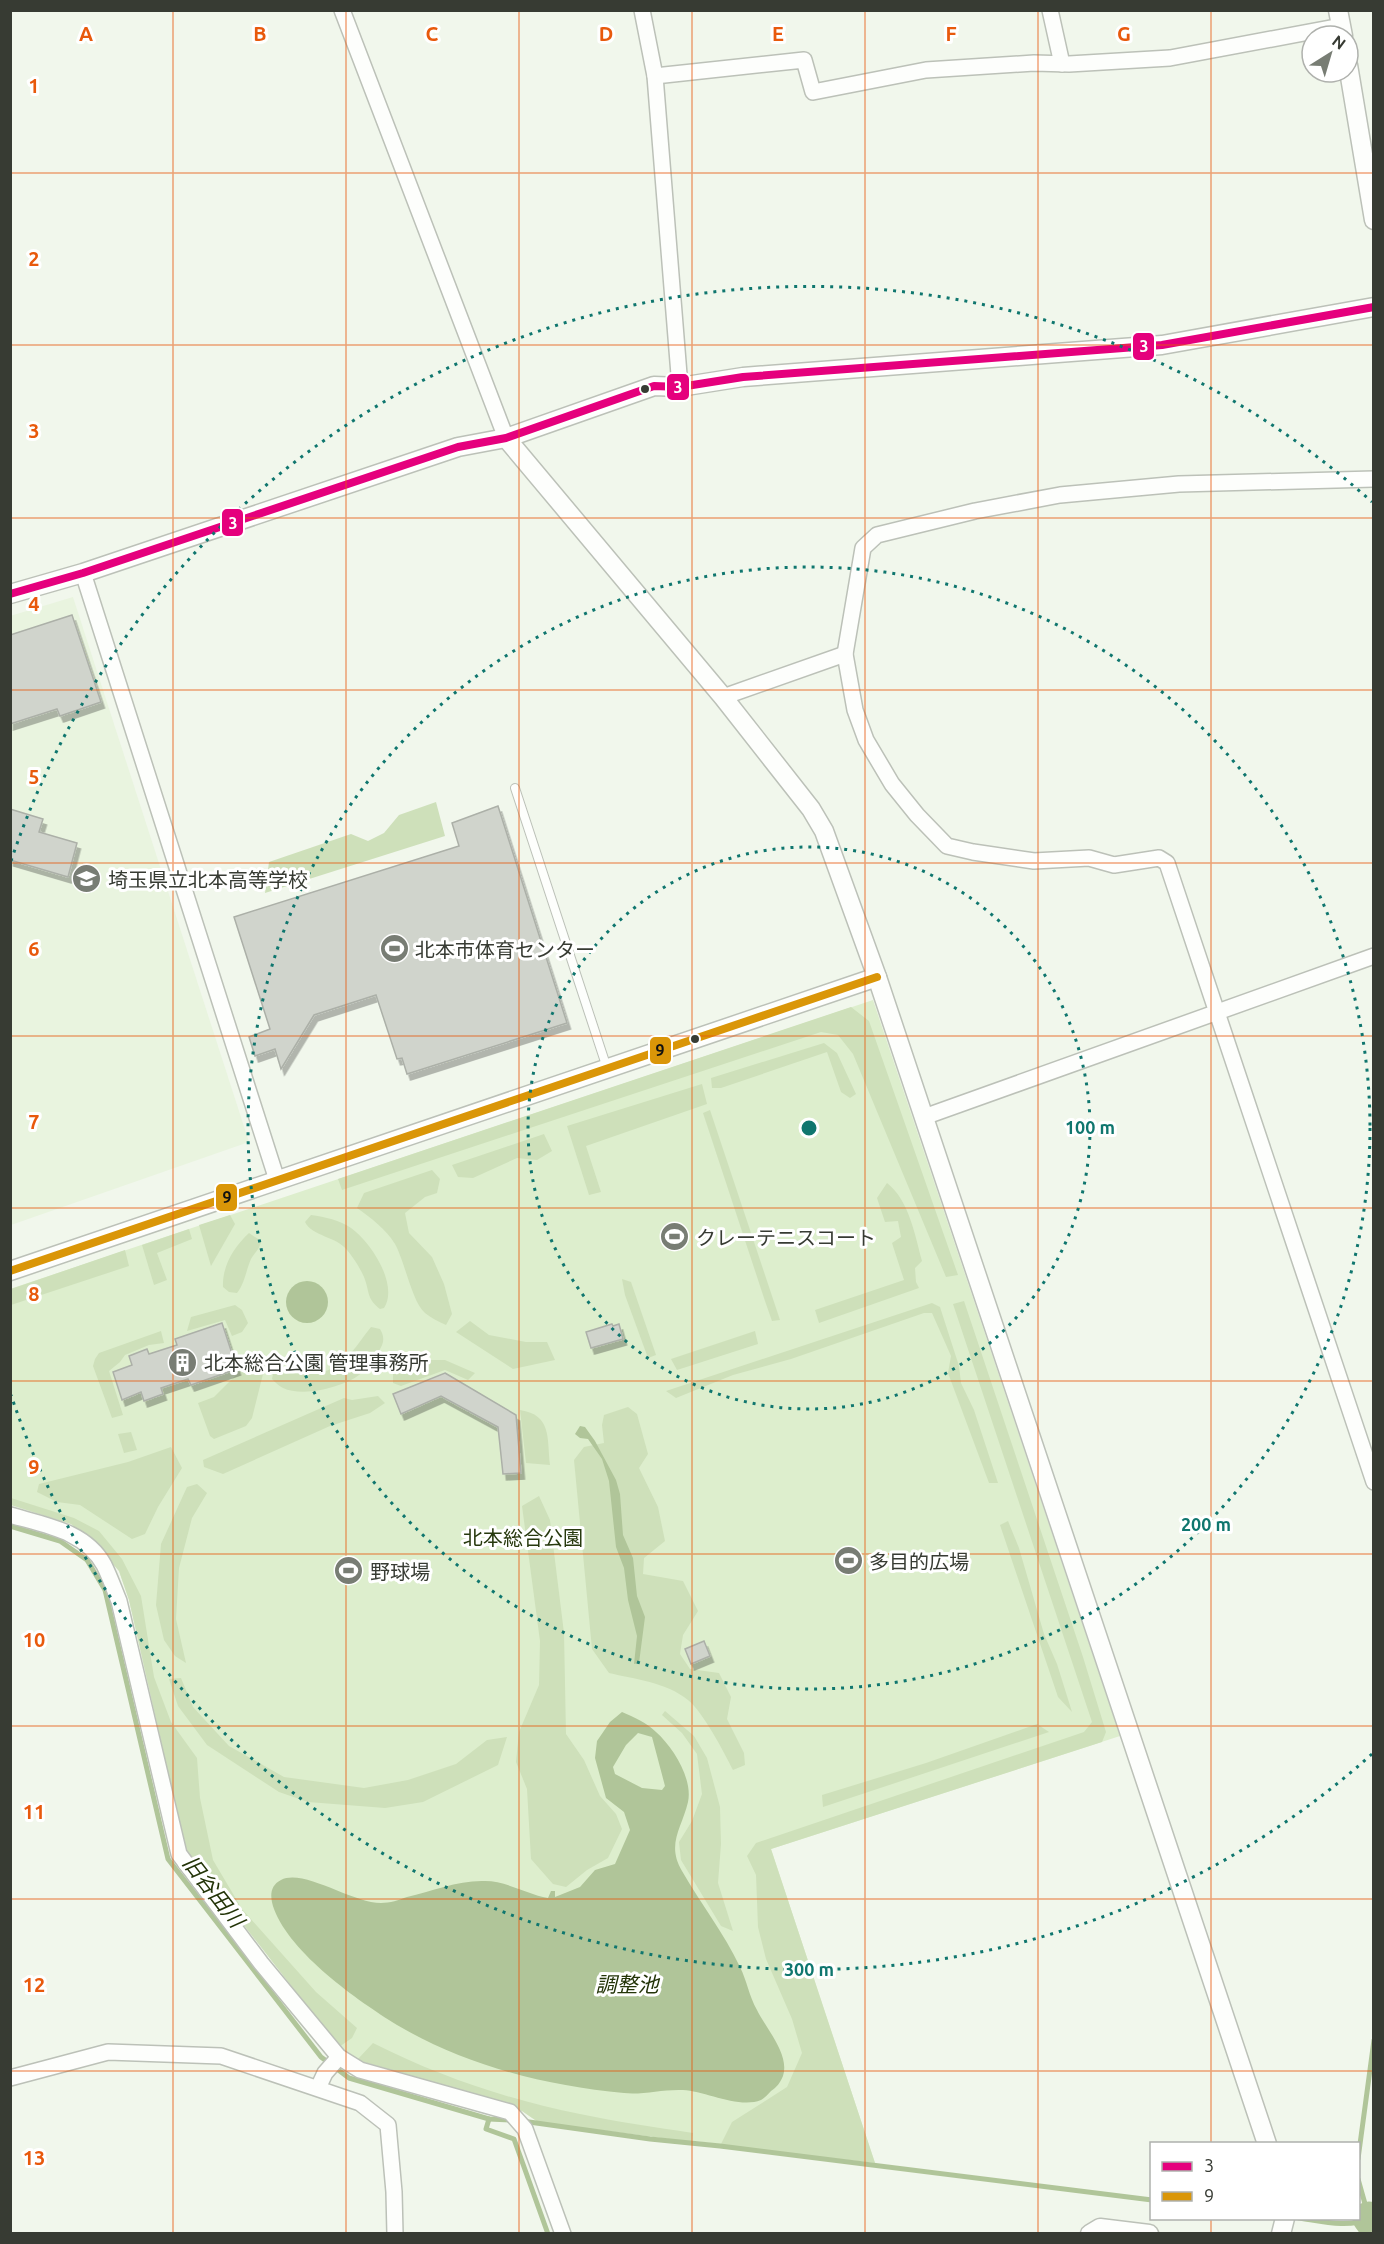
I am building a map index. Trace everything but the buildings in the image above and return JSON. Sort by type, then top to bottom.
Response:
[{"type":"street","points":[[342,10],[506,438],[723,697],[811,809],[824,831],[877,977],[1266,2142]]},
{"type":"street","points":[[642,10],[656,76],[680,387]]},
{"type":"street","points":[[1050,10],[1062,64]]},
{"type":"street","points":[[656,76],[804,60],[813,92],[926,70],[1170,58],[1300,32]]},
{"type":"street","points":[[1352,84],[1371,185],[1374,220]]},
{"type":"street","points":[[10,594],[83,573],[458,447],[506,438],[654,386],[680,387],[743,377],[1162,345],[1374,307]]},
{"type":"street","points":[[1374,479],[1179,484],[1060,495],[975,511],[877,535],[863,548],[845,654],[855,710],[866,740],[892,784],[916,815],[947,846],[1034,861],[1089,858],[1114,866],[1159,858],[1167,863],[1374,1482]]},
{"type":"street","points":[[83,573],[278,1180]]},
{"type":"street","points":[[723,697],[845,654]]},
{"type":"street","points":[[924,1117],[1374,956]]},
{"type":"street","points":[[10,1271],[877,977]]},
{"type":"street","points":[[10,1515],[66,1531],[86,1544],[103,1563],[119,1600],[178,1854],[261,1964],[338,2059],[360,2070],[510,2112],[525,2129],[562,2234]]},
{"type":"street","points":[[10,2078],[108,2052],[221,2056],[360,2103],[388,2125],[395,2234]]},
{"type":"street","points":[[318,2088],[325,2073],[338,2059]]},
{"type":"street","points":[[1090,2234],[1100,2228],[1149,2234]]},
{"type":"lane","points":[[515,788],[607,1069]]},
{"type":"shaded area","name":"埼玉県立北本高等学校","points":[[73,597],[249,1142],[11,1225],[10,616]]},
{"type":"shaded area","points":[[436,802],[445,836],[265,893],[269,862],[351,834],[368,841],[384,833],[399,815]]},
{"type":"shaded area","points":[[851,1007],[869,1021],[958,1275],[946,1277],[853,1054],[838,1035],[821,1032],[342,1190],[338,1179]]},
{"type":"shaded area","points":[[824,1043],[837,1053],[856,1094],[850,1098],[841,1092],[827,1052],[721,1088],[712,1088],[711,1078]]},
{"type":"shaded area","points":[[702,1084],[707,1104],[586,1146],[601,1192],[589,1195],[567,1126]]},
{"type":"shaded area","points":[[710,1110],[780,1320],[772,1321],[765,1301],[703,1113]]},
{"type":"shaded area","points":[[544,1134],[552,1151],[537,1160],[517,1158],[473,1178],[458,1177],[452,1165]]},
{"type":"shaded area","points":[[432,1170],[440,1179],[437,1193],[425,1197],[405,1213],[409,1233],[432,1257],[444,1284],[452,1314],[446,1325],[430,1317],[420,1308],[395,1244],[383,1229],[357,1208],[364,1193]]},
{"type":"shaded area","points":[[887,1183],[901,1199],[914,1229],[922,1261],[915,1268],[919,1288],[819,1323],[815,1310],[904,1280],[892,1243],[901,1237],[898,1221],[885,1222],[877,1198]]},
{"type":"shaded area","points":[[230,1215],[235,1224],[211,1266],[199,1225]]},
{"type":"shaded area","points":[[311,1215],[342,1223],[367,1243],[385,1276],[388,1299],[384,1308],[380,1309],[372,1301],[366,1282],[347,1250],[337,1242],[313,1231],[305,1222]]},
{"type":"shaded area","points":[[189,1229],[192,1239],[157,1253],[167,1280],[154,1285],[142,1245]]},
{"type":"shaded area","points":[[249,1233],[261,1241],[260,1244],[251,1259],[240,1289],[237,1293],[229,1292],[223,1287],[227,1264],[238,1244]]},
{"type":"shaded area","points":[[125,1250],[129,1266],[11,1305],[11,1289]]},
{"type":"shaded area","points":[[622,1279],[631,1282],[656,1355],[648,1358],[625,1295]]},
{"type":"shaded area","points":[[964,1301],[1106,1732],[1102,1742],[771,1849],[875,2163],[720,2146],[732,2122],[787,2087],[802,2053],[792,2019],[766,1959],[758,1927],[756,1875],[747,1856],[756,1843],[1084,1732],[1092,1722],[953,1304]]},
{"type":"shaded area","points":[[932,1303],[940,1307],[959,1366],[961,1383],[974,1410],[998,1483],[989,1483],[948,1373],[951,1356],[932,1313],[924,1313],[791,1359],[733,1375],[676,1398],[666,1391]]},
{"type":"shaded area","points":[[235,1305],[242,1310],[248,1323],[242,1332],[232,1336],[225,1320],[187,1331],[191,1317]]},
{"type":"shaded area","points":[[470,1321],[489,1335],[526,1342],[547,1342],[555,1360],[513,1369],[456,1332]]},
{"type":"shaded area","points":[[371,1327],[380,1329],[383,1336],[382,1345],[367,1367],[350,1381],[327,1389],[303,1392],[283,1388],[272,1379],[274,1369],[279,1368],[311,1373],[331,1369],[353,1351]]},
{"type":"shaded area","points":[[161,1331],[164,1343],[149,1345],[125,1355],[109,1371],[123,1415],[112,1418],[93,1366],[95,1359],[99,1353]]},
{"type":"shaded area","points":[[755,1331],[758,1344],[677,1370],[671,1359]]},
{"type":"shaded area","points":[[250,1353],[262,1356],[265,1366],[252,1418],[246,1426],[214,1439],[210,1436],[198,1403],[214,1397],[242,1369],[239,1356]]},
{"type":"shaded area","points":[[445,1360],[475,1373],[468,1380],[445,1370],[401,1386],[393,1383],[393,1370],[413,1362]]},
{"type":"shaded area","points":[[378,1396],[385,1403],[370,1413],[330,1426],[223,1474],[204,1467],[203,1460],[344,1398],[352,1400]]},
{"type":"shaded area","points":[[628,1407],[637,1414],[648,1454],[639,1468],[658,1507],[665,1541],[644,1558],[643,1574],[683,1581],[698,1611],[683,1635],[680,1654],[690,1669],[719,1673],[731,1697],[727,1719],[744,1753],[745,1765],[733,1770],[719,1743],[688,1700],[660,1685],[609,1673],[592,1649],[574,1460],[584,1447],[604,1443],[602,1425],[604,1415]]},
{"type":"shaded area","points":[[520,1410],[538,1417],[543,1422],[548,1437],[550,1465],[526,1463]]},
{"type":"shaded area","points":[[131,1432],[137,1450],[124,1453],[118,1434]]},
{"type":"shaded area","points":[[171,1447],[182,1468],[158,1507],[145,1534],[132,1539],[80,1505],[57,1502],[37,1492],[39,1484],[128,1462]]},
{"type":"shaded area","points":[[197,1484],[207,1493],[192,1518],[179,1568],[176,1619],[186,1663],[175,1656],[164,1640],[156,1605],[161,1544],[187,1487]]},
{"type":"shaded area","points":[[539,1496],[550,1520],[564,1633],[566,1734],[584,1760],[600,1796],[616,1814],[622,1829],[608,1858],[587,1870],[566,1887],[553,1884],[531,1859],[527,1789],[516,1762],[519,1732],[539,1685],[540,1641],[522,1506]]},
{"type":"shaded area","points":[[11,1498],[74,1518],[99,1531],[122,1559],[141,1596],[154,1677],[171,1722],[197,1758],[200,1798],[213,1860],[242,1909],[316,1992],[357,2028],[352,2038],[339,2047],[186,1851],[129,1600],[119,1571],[95,1543],[71,1524],[11,1505]]},
{"type":"shaded area","points":[[1008,1521],[1019,1548],[1044,1634],[1057,1664],[1072,1712],[1058,1697],[1000,1525]]},
{"type":"shaded area","points":[[181,1678],[193,1707],[229,1746],[284,1777],[364,1788],[408,1780],[456,1764],[487,1740],[507,1737],[498,1765],[423,1802],[385,1808],[308,1802],[279,1792],[207,1745],[178,1706],[169,1679]]},
{"type":"shaded area","points":[[665,1711],[694,1736],[707,1758],[720,1807],[721,1844],[718,1883],[733,1931],[721,1926],[681,1860],[679,1842],[692,1821],[702,1794],[697,1754],[682,1733],[662,1715]]},
{"type":"shaded area","points":[[1037,1724],[1049,1732],[823,1807],[822,1795],[926,1763]]},
{"type":"shaded area","points":[[373,2043],[474,2086],[527,2102],[594,2117],[693,2133],[692,2142],[538,2122],[522,2111],[357,2060]]},
{"type":"green space","name":"北本総合公園","points":[[873,1000],[1120,1736],[771,1849],[875,2163],[538,2122],[522,2111],[357,2060],[339,2047],[186,1851],[129,1600],[119,1571],[95,1543],[71,1524],[11,1505],[10,1289]]},
{"type":"water","points":[[307,1281],[322,1287],[328,1302],[322,1317],[307,1323],[292,1317],[286,1302],[292,1287]]},
{"type":"water","points":[[580,1426],[585,1427],[595,1441],[616,1480],[620,1494],[623,1535],[633,1558],[637,1596],[645,1617],[639,1663],[634,1664],[637,1636],[628,1600],[624,1568],[616,1547],[609,1481],[602,1459],[588,1439],[580,1438],[575,1434]]},
{"type":"water","name":"調整池","points":[[622,1712],[649,1726],[669,1746],[685,1774],[689,1793],[675,1844],[677,1861],[734,1954],[754,2005],[776,2042],[783,2059],[784,2068],[781,2081],[761,2100],[732,2101],[683,2090],[631,2093],[594,2090],[535,2079],[450,2052],[397,2025],[345,1989],[295,1943],[274,1909],[272,1889],[281,1880],[290,1878],[315,1882],[356,1898],[381,1903],[475,1881],[501,1883],[548,1898],[551,1891],[555,1891],[555,1897],[580,1887],[595,1870],[615,1864],[630,1830],[624,1812],[606,1798],[595,1758],[597,1741],[610,1722]],"holes":[[[638,1733],[652,1737],[665,1786],[662,1790],[642,1788],[615,1774],[613,1767],[626,1745]]]},
{"type":"waterway","name":"旧谷田川","points":[[10,1526],[60,1541],[87,1560],[105,1590],[168,1859],[321,2057],[349,2078],[489,2119],[513,2120]]},
{"type":"waterway","points":[[1360,2144],[1374,2040]]},
{"type":"waterway","points":[[489,2119],[486,2129],[514,2139],[548,2234]]},
{"type":"waterway","points":[[522,2121],[650,2139],[1150,2200]]},
{"type":"waterway","points":[[1312,2220],[1344,2224],[1369,2218],[1360,2186]]},
{"type":"waterway","points":[[1369,2218],[1374,2225]]},
{"type":"transit line","name":"3","points":[[10,594],[83,573],[458,447],[506,438],[654,386],[680,387],[743,377],[1162,345],[1374,307]]},
{"type":"transit line","name":"9","points":[[10,1271],[877,977]]},
{"type":"place","name":"埼玉県立北本高等学校","points":[[87,879]]},
{"type":"place","name":"北本市体育センター","points":[[394,949]]},
{"type":"place","name":"クレーテニスコート","points":[[675,1237]]},
{"type":"place","name":"北本総合公園 管理事務所","points":[[183,1362]]},
{"type":"place","name":"多目的広場","points":[[848,1561]]},
{"type":"place","name":"野球場","points":[[349,1571]]}]
